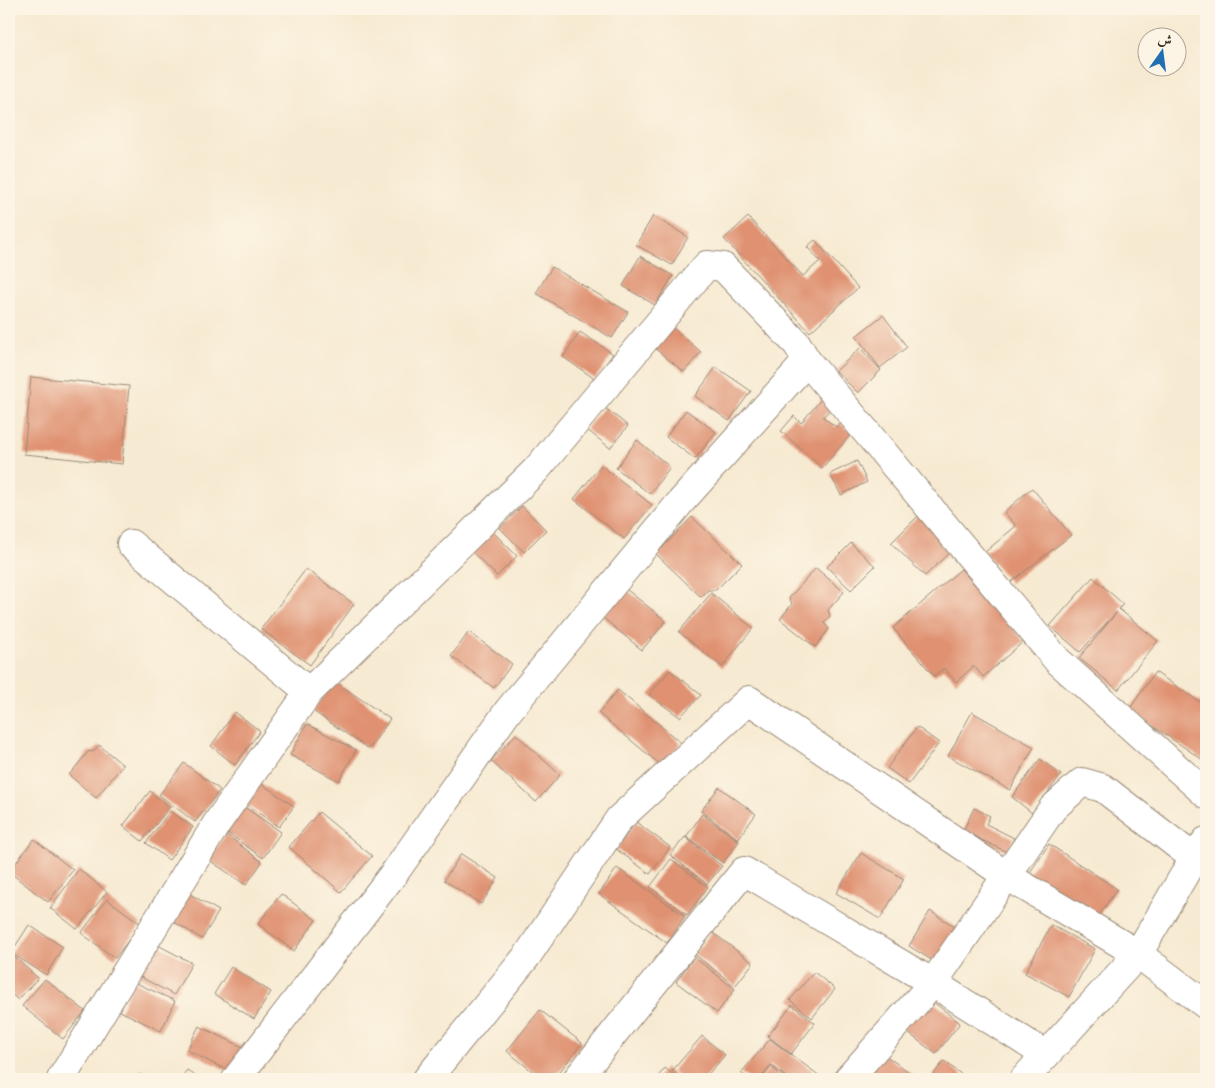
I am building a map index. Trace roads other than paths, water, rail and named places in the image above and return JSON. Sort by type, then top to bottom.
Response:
[{"type":"street","points":[[61,1079],[217,823],[309,692],[536,470],[707,265],[723,267],[797,344],[808,361],[1057,660],[1206,794]]},
{"type":"street","points":[[236,1079],[398,868],[508,711],[679,504],[808,361]]},
{"type":"street","points":[[131,544],[309,692]]},
{"type":"street","points":[[427,1079],[527,956],[619,819],[749,700],[1007,876],[1138,954],[1206,1006]]},
{"type":"street","points":[[848,1079],[933,983],[1053,808],[1082,782],[1103,788],[1200,849],[1138,954],[1024,1079]]},
{"type":"street","points":[[577,1079],[744,871],[933,983],[1046,1055]]}]
